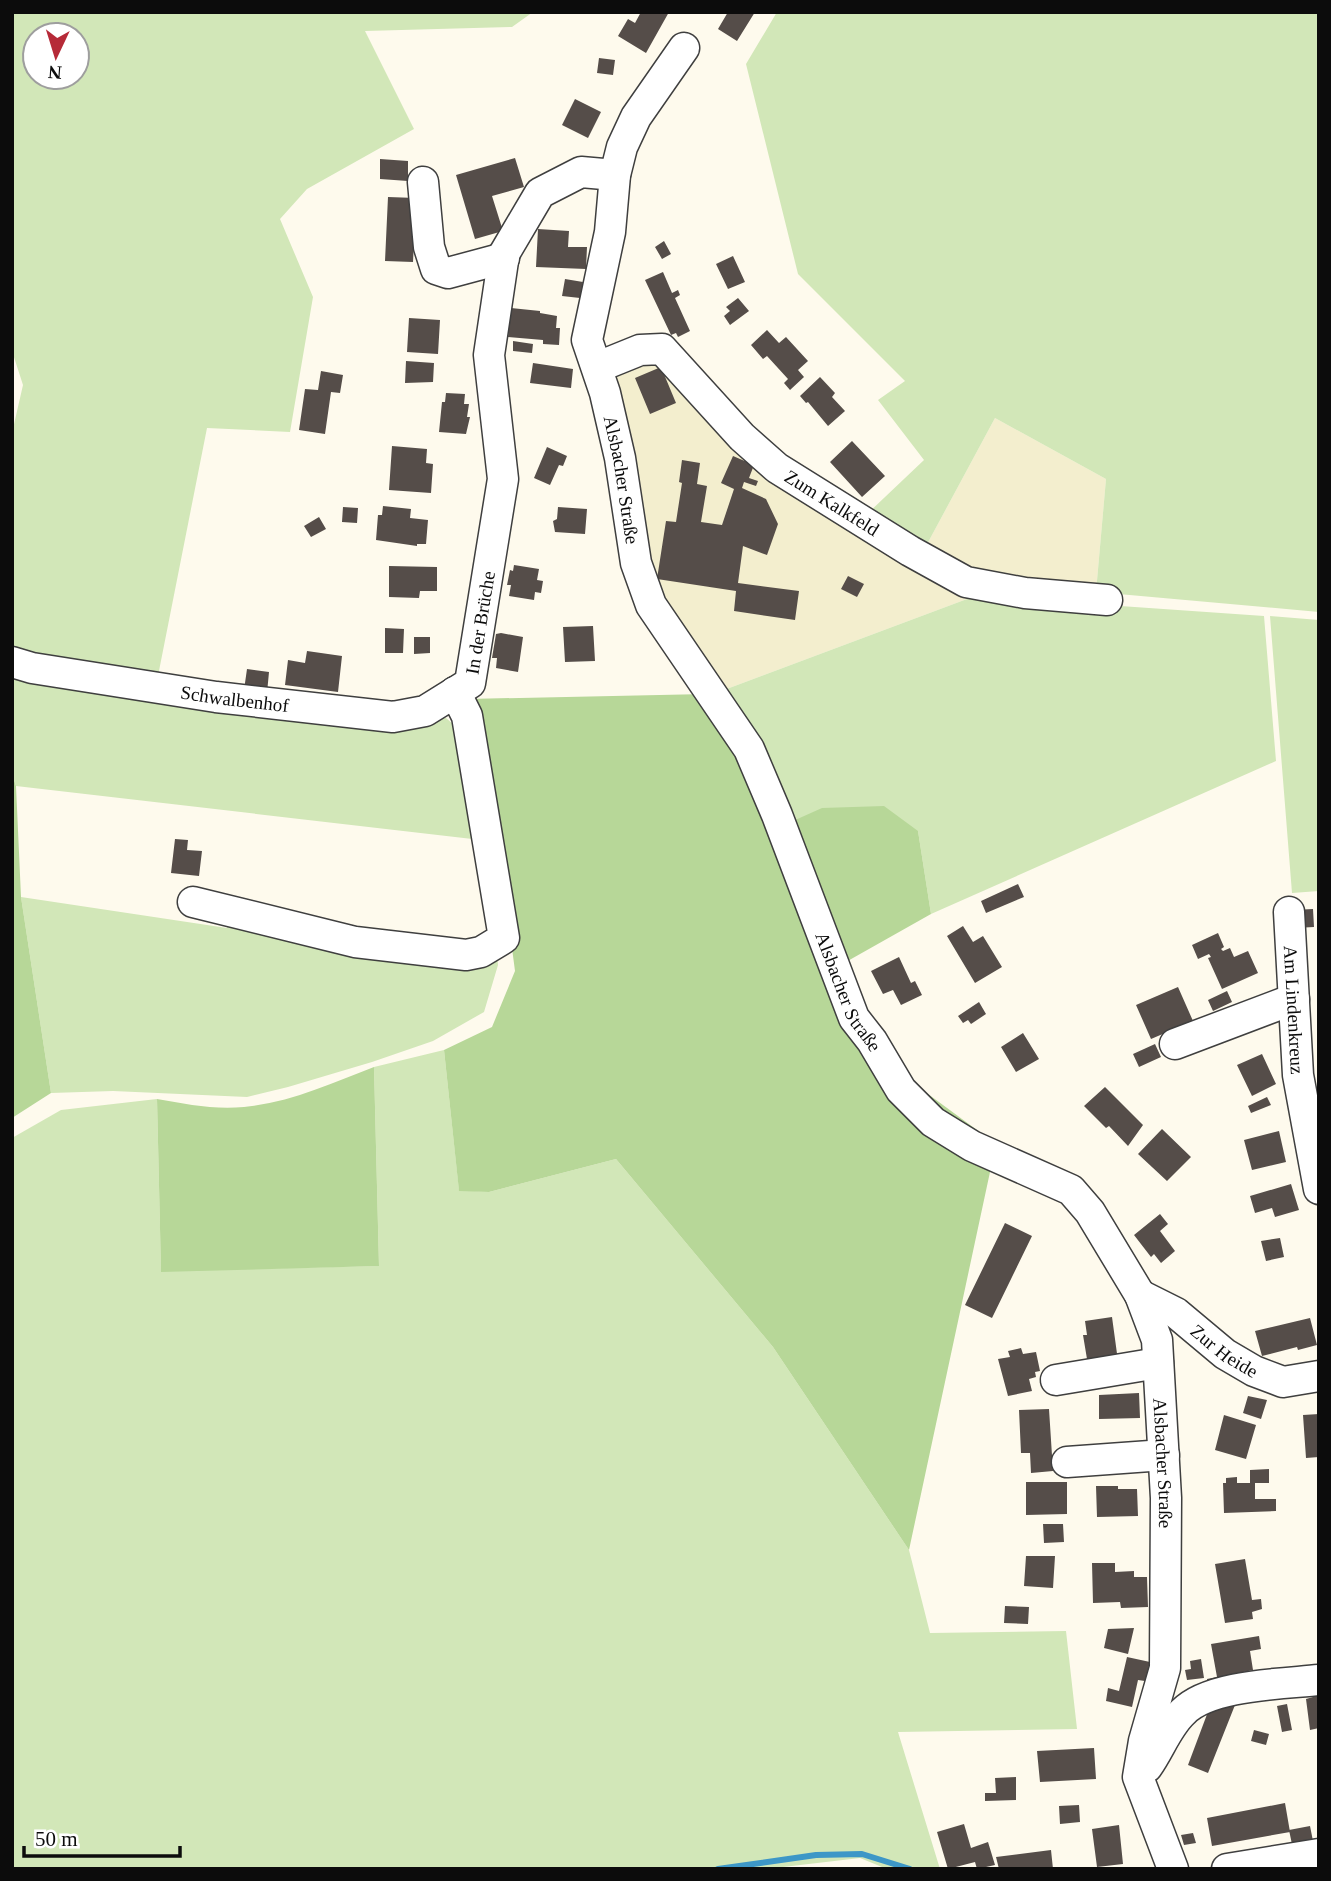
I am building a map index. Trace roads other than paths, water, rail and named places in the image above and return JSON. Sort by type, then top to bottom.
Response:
[{"type":"street","name":"Alsbacher Straße","points":[[684,48],[636,117],[622,147],[615,175],[610,232],[587,340],[598,367],[620,458],[636,563],[651,605],[749,749],[778,815],[854,1018],[872,1041],[901,1090],[933,1122],[972,1146],[1071,1190],[1090,1212],[1140,1295],[1157,1340],[1166,1498],[1165,1668],[1144,1741],[1138,1777]]},
{"type":"street","name":"In der Brüche","points":[[193,902],[355,942],[454,954],[481,952],[504,938],[467,716],[455,692],[470,683],[503,479],[489,355],[504,258],[540,193],[581,172],[615,175]]},
{"type":"street","points":[[423,183],[429,247],[436,269],[448,272],[504,258]]},
{"type":"street","name":"Zum Kalkfeld","points":[[598,367],[640,350],[662,349],[742,437],[777,468],[888,538],[966,582],[1025,593],[1107,600]]},
{"type":"street","name":"Schwalbenhof","points":[[12,662],[32,668],[216,697],[393,717],[425,711],[455,692]]},
{"type":"street","name":"Am Lindenkreuz","points":[[1289,912],[1298,1075],[1319,1189]]},
{"type":"street","points":[[1175,1044],[1294,999]]},
{"type":"street","name":"Zur Heide","points":[[1140,1295],[1176,1313],[1225,1354],[1254,1371],[1283,1382],[1319,1376]]},
{"type":"street","points":[[1056,1380],[1158,1363]]},
{"type":"street","points":[[1067,1462],[1164,1455]]},
{"type":"street","points":[[1173,1869],[1138,1777],[1182,1712],[1196,1701],[1218,1692],[1319,1680]]},
{"type":"street","points":[[1227,1869],[1319,1854]]},
{"type":"waterway","points":[[718,1869],[816,1855],[862,1854],[910,1869]]}]
